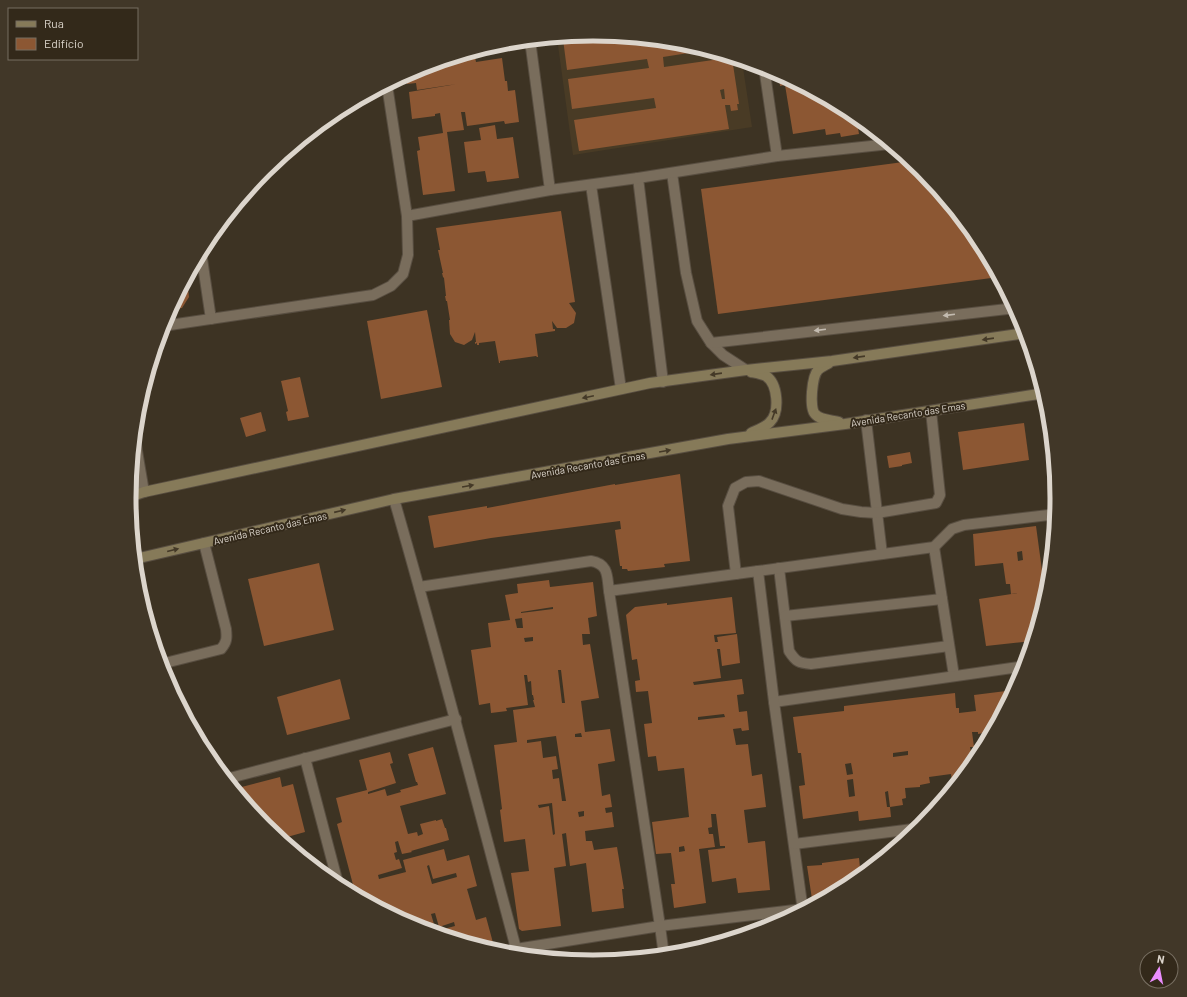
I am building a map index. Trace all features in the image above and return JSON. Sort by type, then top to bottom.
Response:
[{"type":"main road","points":[[136,494],[663,382],[746,370],[832,361],[1020,334]]},
{"type":"main road","points":[[832,361],[818,370],[813,382],[812,409],[815,414],[820,417],[845,424]]},
{"type":"main road","points":[[744,437],[770,424],[776,408],[774,387],[770,380],[766,376],[746,370]]},
{"type":"main road","name":"Avenida Recanto das Emas","points":[[140,558],[394,499],[744,437],[845,424],[1039,395]]},
{"type":"street","points":[[531,46],[550,190]]},
{"type":"street","points":[[765,74],[777,156]]},
{"type":"street","points":[[170,325],[373,295],[391,286],[403,274],[408,255],[407,216],[388,90]]},
{"type":"street","points":[[407,216],[550,190],[777,156],[883,145]]},
{"type":"street","points":[[672,172],[686,273],[697,321],[711,343],[723,355],[746,370]]},
{"type":"street","points":[[638,178],[663,382]]},
{"type":"street","points":[[591,185],[621,390]]},
{"type":"street","points":[[202,261],[211,319]]},
{"type":"street","points":[[711,343],[1010,309]]},
{"type":"street","points":[[736,574],[728,506],[735,488],[746,482],[759,481],[842,509],[861,512],[877,513],[936,503],[940,495],[931,411]]},
{"type":"street","points":[[866,420],[882,554]]},
{"type":"street","points":[[138,458],[144,492]]},
{"type":"street","points":[[394,499],[456,719],[516,949]]},
{"type":"street","points":[[609,591],[934,546],[952,529],[964,525],[1050,515]]},
{"type":"street","points":[[166,663],[221,648],[226,643],[226,629],[204,543]]},
{"type":"street","points":[[934,546],[954,676]]},
{"type":"street","points":[[419,587],[591,561],[597,562],[604,567],[606,570],[663,950]]},
{"type":"street","points":[[779,568],[789,650],[794,659],[801,663],[811,664],[949,646]]},
{"type":"street","points":[[758,571],[774,702],[802,906]]},
{"type":"street","points":[[785,616],[942,599]]},
{"type":"street","points":[[774,702],[1019,667]]},
{"type":"street","points":[[231,778],[456,719]]},
{"type":"street","points":[[305,758],[336,877]]},
{"type":"street","points":[[794,844],[909,830]]},
{"type":"street","points":[[525,951],[660,926],[791,911]]},
{"type":"shaded area","points":[[594,41],[653,45],[683,50],[743,66],[752,127],[573,155],[558,43]]},
{"type":"building","points":[[563,42],[623,42],[683,50],[693,52],[663,57],[664,67],[720,59],[733,63],[739,104],[737,104],[738,110],[731,111],[730,105],[725,105],[729,129],[579,151],[574,120],[656,108],[654,98],[572,109],[568,79],[649,68],[647,59],[567,70]],"holes":[[[724,89],[725,99],[722,99],[720,90]]]},
{"type":"building","points":[[475,57],[476,62],[502,58],[508,91],[515,90],[519,122],[505,124],[504,121],[467,126],[465,112],[461,112],[464,130],[447,132],[455,191],[423,195],[417,151],[420,150],[418,137],[443,133],[440,113],[435,114],[435,116],[412,119],[409,92],[457,84],[417,90],[416,83],[407,84],[407,81],[418,76],[446,65]]},
{"type":"building","points":[[780,81],[822,102],[858,125],[859,134],[841,137],[840,133],[826,135],[825,129],[793,134],[785,85],[780,86]]},
{"type":"building","points":[[495,125],[497,139],[513,137],[519,178],[487,182],[485,171],[468,173],[464,142],[481,140],[479,128]]},
{"type":"building","points":[[903,162],[917,175],[956,220],[974,244],[994,278],[718,314],[701,189]]},
{"type":"building","points":[[561,211],[575,302],[569,303],[576,313],[574,323],[566,328],[557,328],[552,321],[553,329],[555,329],[555,331],[535,334],[538,357],[536,356],[500,361],[499,363],[495,341],[479,343],[479,345],[477,345],[477,343],[475,344],[475,332],[472,340],[464,345],[455,342],[450,334],[450,320],[438,250],[440,250],[436,228]]},
{"type":"building","points":[[188,287],[189,297],[182,308],[177,309]]},
{"type":"building","points":[[427,310],[442,387],[381,399],[367,321]]},
{"type":"building","points":[[300,377],[309,417],[288,421],[286,412],[288,411],[281,381]]},
{"type":"building","points":[[261,412],[266,431],[246,437],[240,418]]},
{"type":"building","points":[[1024,423],[1029,460],[963,470],[958,432]]},
{"type":"building","points":[[910,452],[912,463],[889,468],[887,456]]},
{"type":"building","points":[[680,474],[690,561],[664,564],[665,567],[628,571],[627,569],[622,569],[622,566],[620,566],[615,530],[621,529],[620,521],[491,538],[434,548],[428,516],[487,506],[487,508],[615,484]]},
{"type":"building","points":[[1036,526],[1043,580],[1028,642],[986,646],[979,599],[1031,591],[1011,594],[1010,584],[1006,584],[1003,563],[975,566],[973,534]],"holes":[[[1022,551],[1023,560],[1018,561],[1017,552]]]},
{"type":"building","points":[[319,563],[334,630],[264,646],[248,579]]},
{"type":"building","points":[[549,580],[550,587],[593,582],[597,616],[588,618],[590,634],[582,634],[583,645],[590,644],[599,698],[581,701],[585,732],[610,729],[615,761],[598,764],[602,796],[610,794],[612,807],[605,808],[606,813],[612,812],[614,827],[585,831],[586,841],[592,841],[594,850],[617,847],[624,889],[622,889],[624,908],[592,912],[586,863],[570,866],[566,833],[562,834],[566,866],[554,868],[561,926],[522,931],[519,929],[511,873],[529,871],[525,839],[504,842],[500,810],[502,809],[494,745],[517,742],[513,710],[535,707],[531,681],[528,682],[527,675],[524,675],[528,705],[506,708],[507,711],[491,713],[490,703],[479,705],[471,650],[491,647],[488,623],[510,620],[505,595],[518,593],[517,584]],"holes":[[[553,607],[553,609],[521,612]],[[522,618],[523,628],[517,628],[515,619]],[[533,637],[533,641],[525,642],[524,638]],[[558,670],[561,670],[565,703],[562,703]],[[581,733],[582,737],[575,737],[575,734]],[[556,736],[566,801],[562,801],[559,778],[553,779],[552,770],[558,769],[556,756],[543,758],[541,741],[527,743],[527,740]],[[552,803],[555,834],[553,835],[549,806],[539,808],[538,805]],[[584,811],[584,816],[579,817],[578,812]]]},
{"type":"building","points":[[732,597],[736,633],[714,635],[715,642],[718,642],[717,637],[737,634],[740,663],[722,666],[720,649],[717,649],[721,678],[693,682],[694,685],[742,679],[744,694],[737,695],[739,712],[747,711],[749,730],[742,731],[741,728],[733,729],[736,745],[748,744],[752,776],[762,774],[766,807],[744,810],[748,843],[765,841],[770,890],[738,893],[736,878],[712,882],[708,850],[725,848],[725,846],[720,846],[716,814],[711,814],[712,827],[708,828],[709,834],[713,834],[715,847],[699,849],[706,903],[674,908],[671,884],[675,884],[671,853],[656,854],[652,822],[689,817],[684,768],[658,771],[656,756],[648,757],[644,724],[652,723],[648,691],[636,692],[635,681],[640,680],[637,659],[632,660],[626,615],[635,607],[667,603],[667,605]],"holes":[[[724,714],[725,717],[698,720],[698,717]],[[684,846],[685,851],[679,852],[679,847]]]},
{"type":"building","points":[[340,679],[350,719],[287,735],[277,697]]},
{"type":"building","points":[[1006,691],[1006,693],[1008,693],[1004,701],[984,737],[983,733],[978,734],[978,732],[972,732],[974,747],[970,747],[971,752],[975,751],[952,782],[951,774],[929,777],[930,783],[920,785],[920,787],[905,788],[906,798],[902,799],[903,805],[890,807],[891,817],[859,821],[858,811],[803,819],[799,786],[805,785],[801,753],[798,753],[793,717],[844,711],[844,706],[955,693],[956,708],[959,708],[959,713],[976,711],[974,695]],"holes":[[[908,751],[908,755],[893,757],[893,753]],[[851,763],[853,774],[847,775],[845,764]],[[853,779],[855,796],[849,797],[847,780]],[[888,791],[890,807],[887,807],[885,792]]]},
{"type":"building","points":[[433,747],[446,794],[400,806],[408,834],[417,832],[418,836],[423,834],[420,824],[442,819],[449,840],[402,854],[398,841],[395,842],[397,852],[394,853],[396,860],[399,859],[402,868],[378,875],[379,879],[406,872],[403,860],[444,849],[447,861],[469,855],[477,886],[467,889],[476,920],[486,917],[493,944],[440,930],[455,926],[454,922],[439,927],[435,913],[431,914],[435,928],[397,912],[396,908],[391,909],[354,888],[337,824],[342,822],[336,798],[367,790],[359,760],[390,752],[393,763],[390,764],[396,783],[368,792],[368,794],[385,789],[387,796],[401,792],[400,790],[418,785],[408,754]],"holes":[[[429,865],[433,879],[456,873],[457,877],[432,884],[427,866]]]},
{"type":"building","points":[[280,777],[282,787],[293,784],[305,832],[287,837],[270,822],[240,788]]},
{"type":"building","points":[[859,858],[860,870],[822,895],[812,899],[807,866],[822,865],[822,863]]}]
